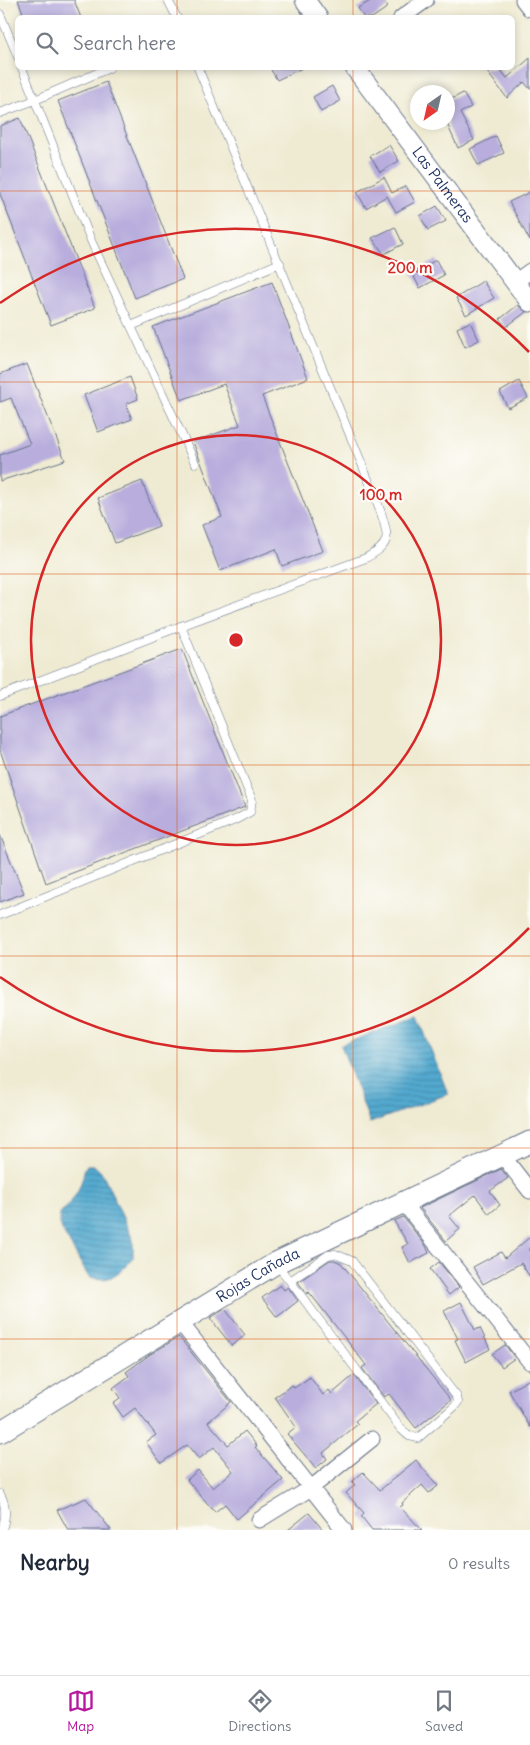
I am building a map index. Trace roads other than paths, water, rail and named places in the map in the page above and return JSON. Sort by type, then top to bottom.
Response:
[{"type":"main road","name":"Rojas Cañada","points":[[0,1432],[276,1264],[530,1142]]},
{"type":"street","points":[[305,0],[316,15]]},
{"type":"street","points":[[405,15],[426,0]]},
{"type":"street","points":[[523,0],[530,9]]},
{"type":"street","name":"Las Palmeras","points":[[358,70],[522,276],[530,302]]},
{"type":"street","points":[[502,1155],[530,1191]]},
{"type":"street","points":[[404,1202],[530,1362]]},
{"type":"street","points":[[180,1322],[344,1530]]},
{"type":"street","points":[[259,1520],[311,1488],[372,1439]]},
{"type":"lane","points":[[168,0],[176,15]]},
{"type":"lane","points":[[0,14],[15,50]]},
{"type":"lane","points":[[23,70],[92,243],[195,463]]},
{"type":"lane","points":[[0,113],[104,70]]},
{"type":"lane","points":[[0,696],[180,626],[366,558],[380,549],[386,539],[386,528],[364,470],[199,70]]},
{"type":"lane","points":[[131,326],[280,263]]},
{"type":"lane","points":[[0,915],[235,820],[250,812],[252,800],[180,626]]},
{"type":"lane","points":[[276,1264],[401,1429],[409,1436],[418,1438],[458,1402],[457,1397],[352,1261],[335,1254],[328,1255],[290,1281]]},
{"type":"lane","points":[[0,1494],[6,1515],[2,1530]]},
{"type":"water","points":[[418,1016],[448,1094],[370,1123],[341,1045]]},
{"type":"water","points":[[87,1165],[94,1165],[103,1174],[133,1240],[133,1258],[114,1276],[102,1279],[88,1276],[60,1226],[60,1214],[76,1194]]}]
